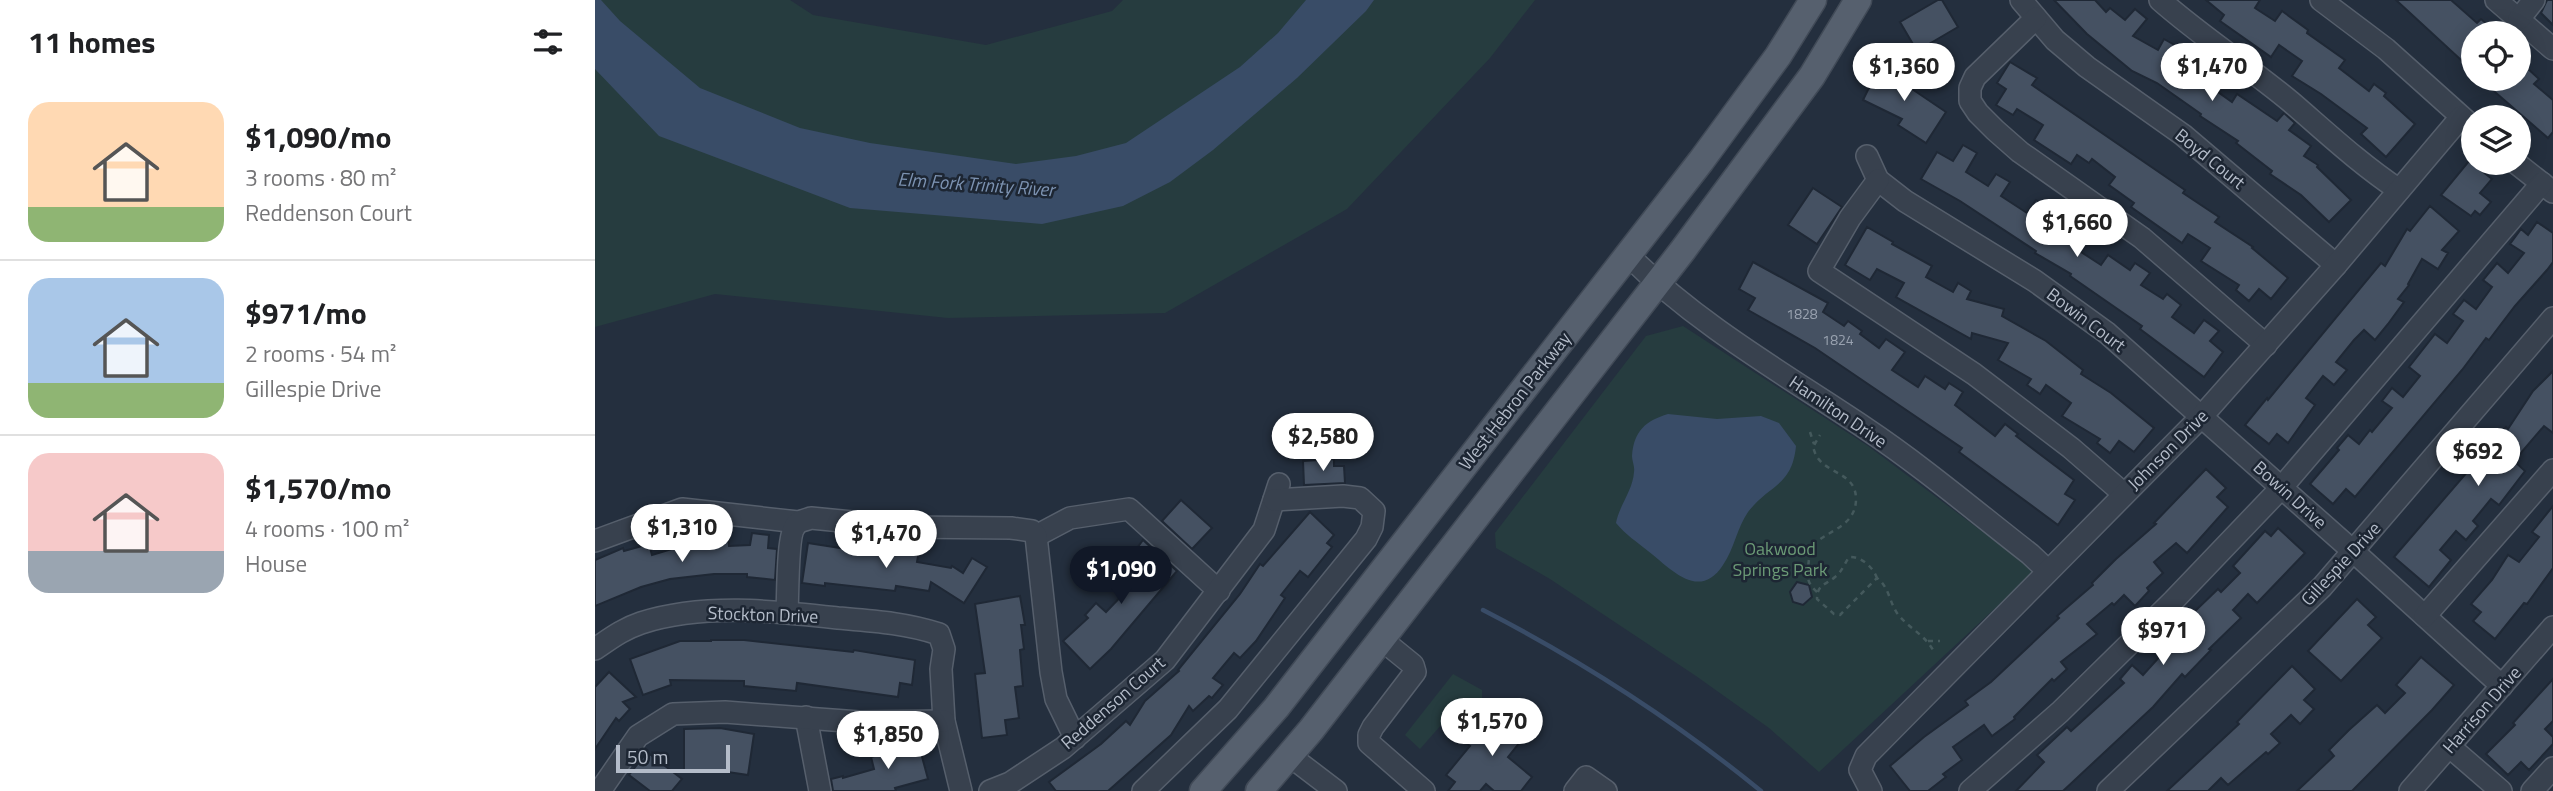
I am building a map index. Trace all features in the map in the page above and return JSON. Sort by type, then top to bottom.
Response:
[{"type":"main road","name":"West Hebron Parkway","points":[[1203,791],[1276,708],[1701,161],[1770,66],[1813,0]]},
{"type":"main road","points":[[1259,791],[1290,757],[1481,514],[1656,284],[1812,76],[1859,0]]},
{"type":"street","name":"Boyd Court","points":[[2021,0],[2055,40],[2087,67],[2183,135],[2336,265]]},
{"type":"street","points":[[2160,0],[2290,102],[2372,172],[2399,190]]},
{"type":"street","points":[[2321,0],[2386,49],[2461,117]]},
{"type":"street","points":[[2496,0],[2553,50]]},
{"type":"street","points":[[2518,19],[2534,0]]},
{"type":"street","points":[[2036,18],[1975,78],[1970,88],[1971,101],[1978,113],[2020,152],[2142,238],[2266,345]]},
{"type":"street","name":"Johnson Drive","points":[[1871,791],[1860,770],[1866,755],[2202,416],[2399,190],[2461,128]]},
{"type":"street","name":"Bowin Court","points":[[1867,156],[1878,180],[1905,201],[2035,281],[2096,326],[2202,416]]},
{"type":"street","points":[[1970,791],[2070,703],[2282,487],[2548,188],[2531,175]]},
{"type":"street","points":[[1878,180],[1850,218],[1819,271],[1974,374],[2071,448],[2124,495]]},
{"type":"street","name":"Hamilton Drive","points":[[1628,255],[1656,284],[1745,352],[1868,429],[2030,554],[2048,571]]},
{"type":"street","name":"Gillespie Drive","points":[[2108,791],[2283,625],[2354,552],[2553,318]]},
{"type":"street","name":"Bowin Drive","points":[[2202,416],[2503,686]]},
{"type":"street","points":[[2425,616],[2553,470]]},
{"type":"street","name":"Reddenson Court","points":[[990,791],[1024,784],[1165,660],[1264,530],[1277,492],[1360,498],[1374,510],[1373,527],[1366,539],[1228,709],[1143,791]]},
{"type":"street","points":[[595,541],[682,509],[798,522],[811,518],[904,527],[1011,527],[1031,531],[1036,536],[1056,699],[1075,738]]},
{"type":"street","points":[[1036,536],[1070,518],[1129,509],[1219,591]]},
{"type":"street","points":[[787,613],[789,552],[793,528],[798,522]]},
{"type":"street","name":"Stockton Drive","points":[[595,649],[621,631],[670,617],[711,611],[787,613],[912,625],[939,634],[944,649],[941,669],[943,721]]},
{"type":"street","name":"Harrison Drive","points":[[2410,791],[2553,627]]},
{"type":"street","points":[[1381,639],[1413,665],[1415,672],[1373,727],[1369,743],[1424,791]]},
{"type":"street","points":[[600,791],[638,736],[673,714],[725,712],[859,722],[943,721],[961,791]]},
{"type":"street","points":[[806,717],[820,791]]},
{"type":"street","points":[[2450,747],[2501,791]]},
{"type":"street","points":[[1290,757],[1336,791]]},
{"type":"street","points":[[2532,791],[2553,768]]},
{"type":"street","points":[[1575,791],[1586,777],[1606,791]]},
{"type":"path","points":[[1810,432],[1817,457],[1845,476],[1856,499],[1850,517],[1835,533],[1821,539],[1812,549],[1807,573],[1809,583],[1817,592]]},
{"type":"path","points":[[1814,443],[1820,435]]},
{"type":"path","points":[[1877,578],[1840,615],[1834,614],[1817,599],[1821,585],[1837,577],[1849,557],[1856,556],[1884,584],[1896,611],[1928,641],[1933,650]]},
{"type":"path","points":[[1928,641],[1940,640]]},
{"type":"green space","points":[[595,0],[790,0],[813,15],[986,45],[1112,11],[1123,0],[1535,0],[1490,58],[1347,209],[1165,313],[948,318],[715,294],[595,327]]},
{"type":"green space","name":"Oakwood Springs Park","points":[[1683,326],[1868,446],[2035,571],[1819,772],[1769,728],[1696,676],[1550,579],[1496,548],[1495,533],[1646,336]]},
{"type":"green space","points":[[1453,674],[1482,690],[1482,699],[1477,703],[1456,708],[1420,749],[1405,735]]},
{"type":"water","name":"Elm Fork Trinity River","points":[[595,0],[601,0],[620,21],[700,88],[800,128],[870,143],[1016,164],[1076,156],[1126,143],[1240,67],[1278,33],[1306,0],[1374,0],[1297,78],[1213,150],[1170,182],[1123,206],[1042,224],[850,208],[659,136],[595,69]]},
{"type":"water","points":[[1668,414],[1717,419],[1761,416],[1779,423],[1796,446],[1794,459],[1785,478],[1748,512],[1723,565],[1714,576],[1704,581],[1695,581],[1675,573],[1616,523],[1633,479],[1632,456],[1635,439],[1647,424]]},
{"type":"building","points":[[1942,0],[1958,27],[1917,51],[1900,22]]},
{"type":"building","points":[[2054,0],[2095,0],[2106,12],[2110,8],[2125,20],[2135,9],[2147,19],[2133,36],[2158,50],[2164,39],[2178,47],[2201,64],[2194,75],[2232,102],[2237,94],[2277,121],[2284,113],[2295,123],[2289,130],[2311,146],[2304,156],[2318,165],[2351,200],[2329,222],[2301,195],[2270,174],[2272,171],[2236,143],[2238,141],[2157,83],[2132,71],[2087,34]]},
{"type":"building","points":[[2206,0],[2260,0],[2255,8],[2275,21],[2282,11],[2345,60],[2339,68],[2369,91],[2374,84],[2415,124],[2386,157],[2361,134],[2367,128],[2292,76],[2302,61],[2279,45],[2271,57],[2220,21],[2224,15]]},
{"type":"building","points":[[2396,0],[2451,0],[2475,21],[2461,21],[2461,60]]},
{"type":"building","points":[[2547,0],[2553,0],[2553,25],[2541,13]]},
{"type":"building","points":[[2010,62],[2037,78],[2032,85],[2185,190],[2183,193],[2219,217],[2215,222],[2253,247],[2288,278],[2271,299],[2259,289],[2249,301],[2236,290],[2239,285],[2201,261],[2210,248],[2188,234],[2182,243],[2131,207],[2134,203],[2109,185],[2115,177],[2092,159],[2089,163],[2077,155],[2071,164],[2034,140],[2043,125],[2017,109],[2013,115],[1996,105],[2006,89],[1997,83]]},
{"type":"building","points":[[1879,67],[1896,75],[1898,70],[1914,77],[1909,87],[1946,112],[1926,143],[1898,125],[1902,119],[1863,100]]},
{"type":"building","points":[[2531,72],[2539,79],[2534,84],[2553,100],[2553,132],[2548,138],[2531,123],[2531,105],[2510,105],[2494,91],[2531,91]]},
{"type":"building","points":[[1963,145],[1977,153],[1966,172],[1988,186],[1996,174],[2010,182],[2001,196],[2027,213],[2036,200],[2050,209],[2048,214],[2073,228],[2077,222],[2090,229],[2078,250],[2101,265],[2108,255],[2130,270],[2135,263],[2150,273],[2141,285],[2163,299],[2167,294],[2181,305],[2172,317],[2194,333],[2204,320],[2219,331],[2210,341],[2223,352],[2204,377],[2140,329],[2142,326],[2070,276],[2071,274],[2035,253],[2036,251],[1960,201],[1921,179],[1937,152],[1953,161]]},
{"type":"building","points":[[2461,171],[2461,175],[2487,175],[2492,179],[2480,193],[2491,202],[2480,215],[2475,211],[2471,216],[2441,195]]},
{"type":"building","points":[[1813,188],[1842,207],[1817,244],[1788,225]]},
{"type":"building","points":[[2430,206],[2459,231],[2442,250],[2448,253],[2438,269],[2422,259],[2409,285],[2398,299],[2404,302],[2375,340],[2364,330],[2336,362],[2347,370],[2334,385],[2323,376],[2306,398],[2315,405],[2288,443],[2277,434],[2269,444],[2245,425],[2381,263],[2385,266],[2407,229],[2410,231]]},
{"type":"building","points":[[2537,222],[2553,233],[2553,262],[2489,340],[2486,338],[2355,497],[2346,489],[2333,504],[2310,484],[2348,435],[2359,444],[2370,430],[2372,432],[2392,408],[2382,401],[2392,388],[2403,397],[2420,376],[2409,367],[2435,334],[2447,343],[2463,321],[2453,314],[2464,300],[2476,309],[2492,287],[2483,280],[2497,263],[2508,273],[2524,253],[2510,244],[2521,229],[2528,235]]},
{"type":"building","points":[[1867,227],[1932,266],[1926,277],[1953,292],[1958,283],[1971,291],[1967,299],[2004,309],[2002,316],[2046,341],[2083,370],[2081,374],[2111,393],[2154,428],[2134,452],[2119,441],[2110,453],[2097,443],[2100,439],[2062,416],[2071,403],[2046,385],[2040,394],[2027,385],[2031,379],[1998,360],[2008,343],[1972,333],[1971,339],[1896,297],[1904,283],[1877,269],[1870,280],[1845,265]]},
{"type":"building","points":[[1753,262],[1828,303],[1823,312],[1844,326],[1848,321],[1879,348],[1886,339],[1905,352],[1892,370],[1918,387],[1925,376],[1945,389],[1949,383],[1963,392],[1955,405],[1995,436],[2005,424],[2018,434],[2016,436],[2074,480],[2065,494],[2075,500],[2058,525],[1959,452],[1962,448],[1815,348],[1748,310],[1755,298],[1739,289]]},
{"type":"building","points":[[2553,371],[2553,433],[2544,426],[2514,461],[2525,471],[2499,505],[2491,499],[2473,521],[2478,526],[2466,540],[2456,531],[2440,550],[2451,560],[2429,587],[2394,557],[2506,427],[2508,429],[2533,391]]},
{"type":"building","points":[[1334,459],[1334,466],[1344,466],[1345,483],[1304,485],[1303,461]]},
{"type":"building","points":[[2206,469],[2226,488],[2217,497],[2228,507],[2187,553],[2176,543],[2154,562],[2163,573],[2147,588],[2149,591],[2135,606],[2124,595],[2087,624],[2097,634],[2061,662],[2067,669],[2054,681],[2052,679],[2015,719],[1992,736],[1984,725],[1953,747],[1962,760],[1943,774],[1946,777],[1928,791],[1910,791],[1890,766],[1968,705],[1965,701],[1991,682],[2059,618],[2057,616],[2156,524],[2154,523]]},
{"type":"building","points":[[1181,500],[1212,528],[1192,549],[1162,521]]},
{"type":"building","points":[[2553,506],[2553,568],[2527,604],[2524,603],[2495,639],[2473,621],[2481,612],[2471,604],[2492,580],[2508,555],[2519,562],[2539,537],[2532,532]]},
{"type":"building","points":[[1310,512],[1334,535],[1327,543],[1332,547],[1308,577],[1300,571],[1281,595],[1285,598],[1256,641],[1240,658],[1234,653],[1213,678],[1223,685],[1212,698],[1209,696],[1193,711],[1189,706],[1171,735],[1108,791],[1056,791],[1049,782],[1101,744],[1126,721],[1130,725],[1145,701],[1179,671],[1240,594],[1260,564],[1263,566]]},
{"type":"building","points":[[2278,528],[2305,553],[2257,603],[2248,594],[2233,610],[2241,618],[2185,677],[2182,674],[2153,707],[2063,791],[2016,791],[2044,762],[2037,755],[2067,727],[2071,731],[2124,683],[2120,679],[2132,665],[2143,675],[2162,654],[2153,645],[2165,634],[2172,641],[2196,617],[2193,613],[2218,589],[2221,592],[2240,573],[2233,566],[2265,531],[2271,536]]},
{"type":"building","points":[[752,533],[769,535],[768,548],[777,549],[775,580],[747,577],[747,574],[714,574],[670,579],[641,587],[595,606],[595,560],[623,548],[624,551],[649,544],[652,555],[675,548],[674,538],[690,536],[728,535],[729,546],[750,545]]},
{"type":"building","points":[[1143,540],[1177,571],[1111,649],[1090,669],[1063,641],[1088,618],[1085,615],[1096,603],[1106,612],[1128,589],[1119,582],[1132,567],[1126,563]]},
{"type":"building","points":[[808,543],[847,549],[848,544],[907,552],[908,549],[919,551],[917,562],[951,568],[952,566],[963,573],[972,558],[987,567],[964,603],[931,582],[929,591],[896,586],[895,591],[802,583]]},
{"type":"building","points":[[1797,582],[1809,585],[1812,597],[1803,605],[1793,602],[1790,592]]},
{"type":"building","points":[[1020,596],[1025,625],[1021,625],[1024,649],[1020,650],[1023,686],[1015,687],[1019,718],[1005,720],[1007,735],[982,738],[975,674],[985,673],[975,604]]},
{"type":"building","points":[[2357,599],[2376,617],[2368,625],[2382,638],[2341,681],[2308,651]]},
{"type":"building","points":[[744,640],[854,650],[915,660],[912,685],[900,683],[898,697],[797,683],[796,691],[744,686],[744,681],[670,680],[671,685],[643,695],[630,659],[680,641]]},
{"type":"building","points":[[2421,657],[2454,685],[2432,710],[2352,791],[2297,791],[2334,756],[2329,750],[2349,730],[2377,705],[2385,713],[2405,693],[2396,685]]},
{"type":"building","points":[[2292,666],[2315,689],[2304,700],[2314,709],[2300,724],[2291,715],[2271,734],[2280,743],[2228,785],[2221,778],[2208,791],[2167,791],[2239,724],[2237,722]]},
{"type":"building","points":[[609,672],[636,697],[623,702],[630,709],[619,721],[616,718],[595,749],[595,687]]},
{"type":"building","points":[[2553,679],[2553,721],[2545,729],[2553,737],[2553,744],[2529,770],[2521,762],[2508,775],[2486,754],[2515,725],[2513,723]]},
{"type":"building","points":[[1500,708],[1529,731],[1508,757],[1532,777],[1521,791],[1494,791],[1486,784],[1480,791],[1448,791],[1455,782],[1446,775],[1470,746],[1466,743],[1474,733],[1478,736]]},
{"type":"building","points":[[720,728],[754,734],[748,775],[721,771],[684,771],[684,729]]},
{"type":"building","points":[[917,738],[928,779],[895,788],[896,791],[833,791],[831,779],[874,769],[871,757],[903,748],[901,742]]},
{"type":"building","points":[[647,752],[682,779],[672,791],[650,791],[629,775]]},
{"type":"waterway","points":[[1483,610],[1627,693],[1695,740],[1761,791]]}]
